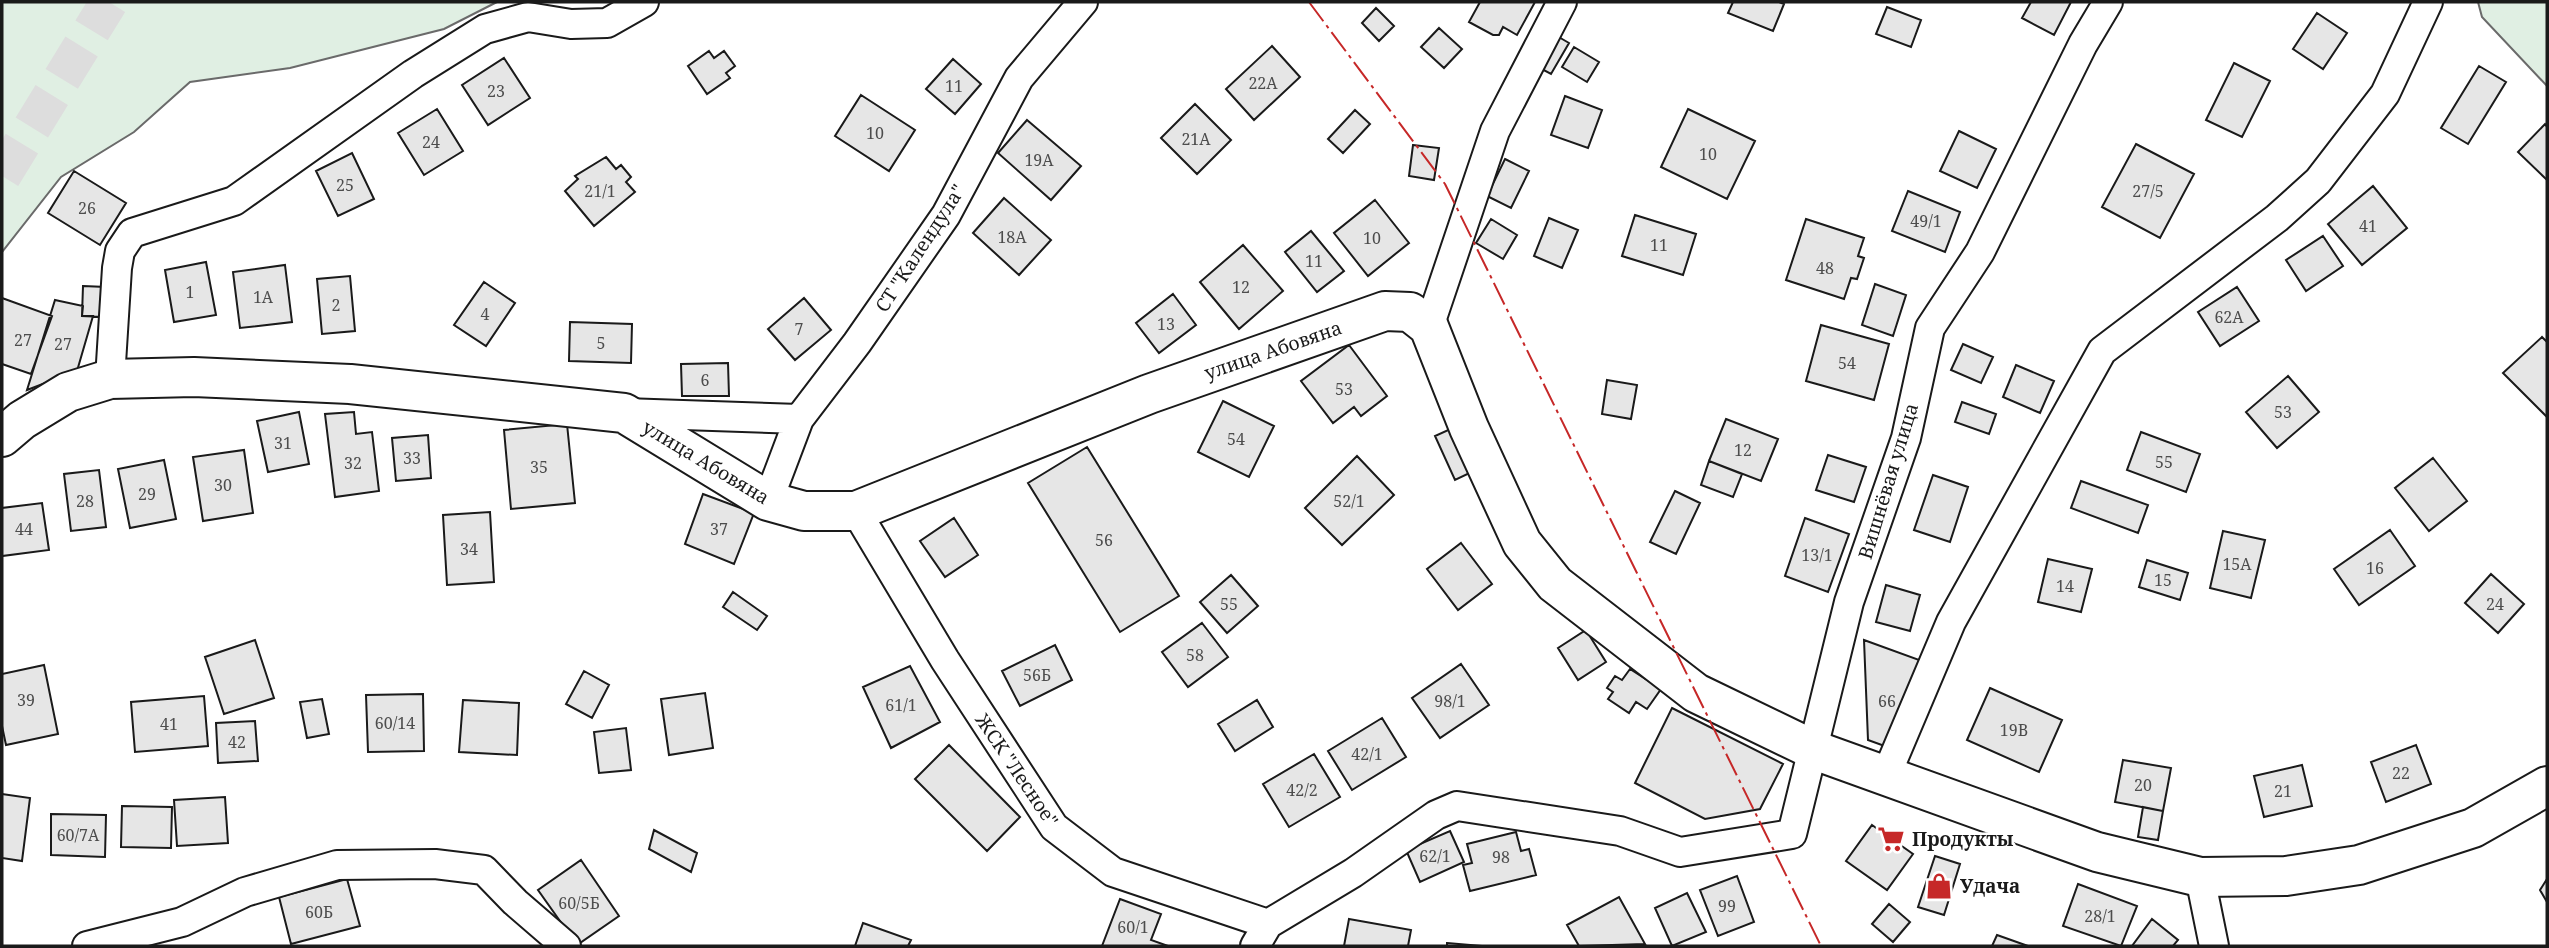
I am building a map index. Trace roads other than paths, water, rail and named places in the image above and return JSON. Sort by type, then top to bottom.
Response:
[{"type":"street","points":[[110,379],[117,268],[120,251],[132,233],[234,201],[413,74],[485,29],[528,17],[571,24],[607,23],[644,2]]},
{"type":"street","name":"СТ \"Календула\"","points":[[768,501],[799,419],[857,344],[946,215],[1019,78],[1083,2]]},
{"type":"street","points":[[1562,2],[1494,131],[1429,327],[1469,428],[1522,543],[1555,583],[1696,693],[1814,750],[1885,778],[2097,852],[2200,877],[2286,876],[2359,865],[2473,828],[2547,786]]},
{"type":"street","name":"Вишнёвая улица","points":[[1261,935],[1436,815],[1457,806],[1620,831],[1680,852],[1792,835],[1849,602],[1906,438],[1930,328],[1980,252],[2083,44],[2108,2]]},
{"type":"street","points":[[1885,778],[1951,622],[2102,351],[2277,218],[2318,181],[2385,94],[2428,2]]},
{"type":"street","name":"улица Абовяна","points":[[2,437],[68,392],[110,379],[194,377],[350,384],[624,413],[768,501],[804,511],[856,511],[1149,394],[1385,311],[1410,312],[1429,327]]},
{"type":"street","points":[[624,413],[799,419]]},
{"type":"street","name":"ЖСК \"Лесное\"","points":[[856,511],[945,660],[1054,827],[1113,872],[1261,935]]},
{"type":"street","points":[[87,946],[182,922],[245,892],[337,864],[435,864],[484,870],[566,946]]},
{"type":"street","points":[[2200,877],[2214,946]]},
{"type":"tunnel","points":[[2,176],[109,2]]},
{"type":"place","name":"Продукты","points":[[1891,839]]},
{"type":"place","name":"Удача","points":[[1939,886]]}]
